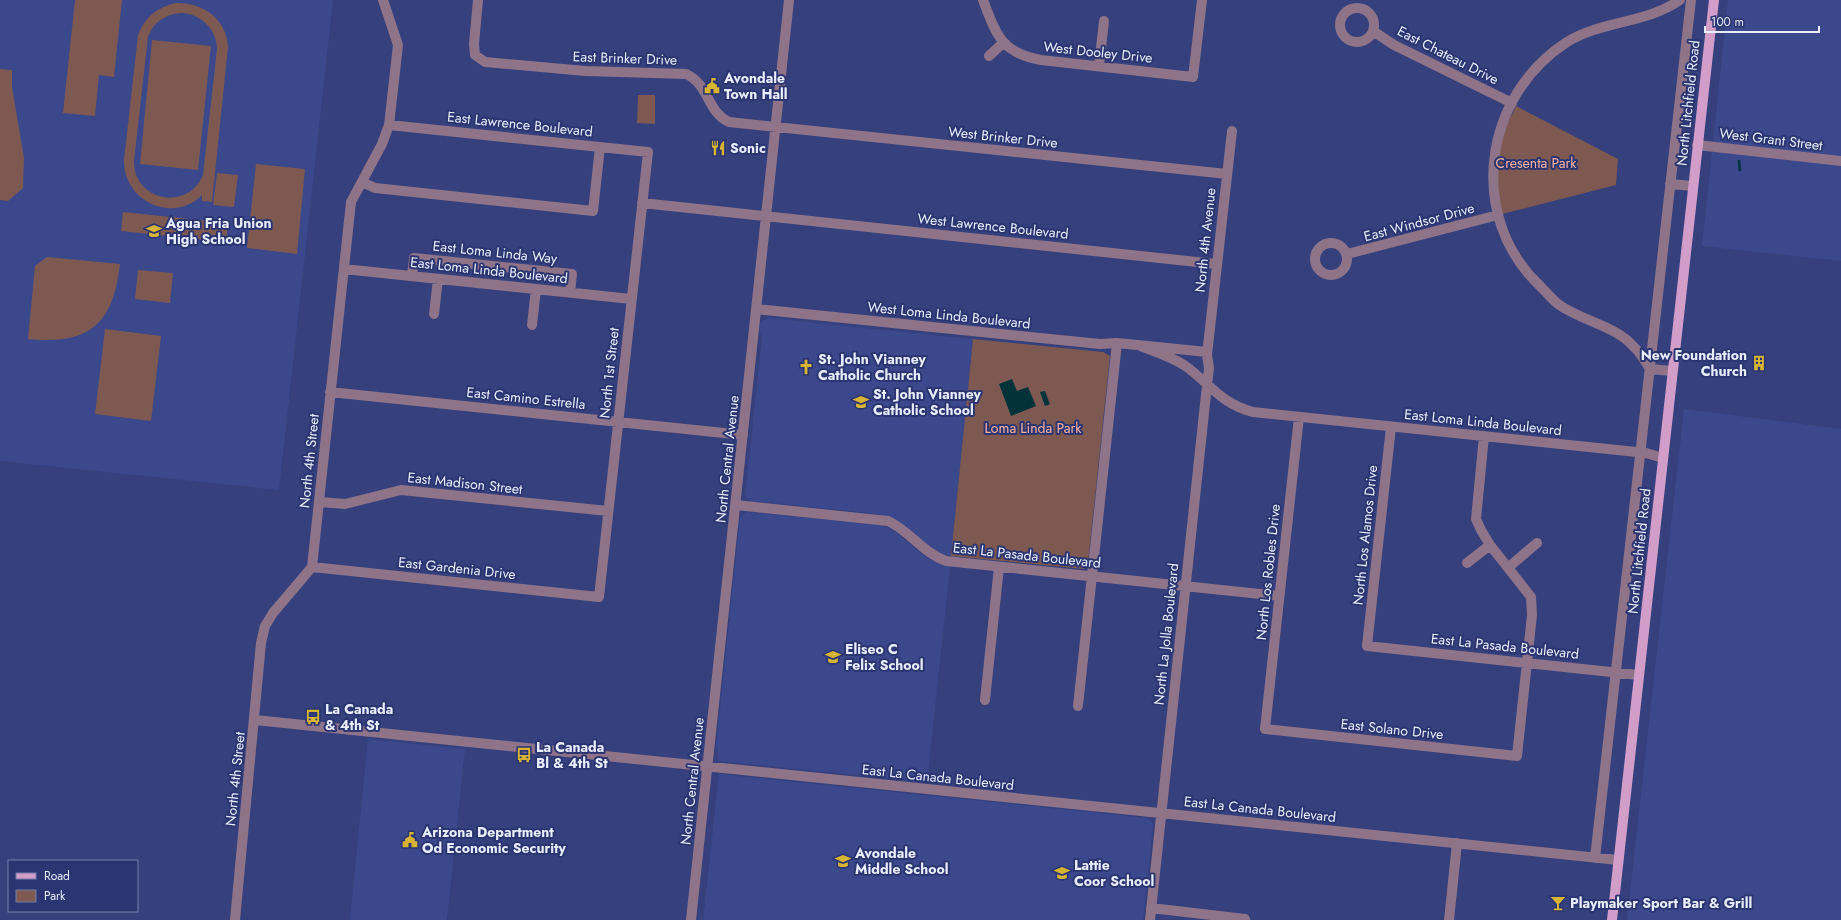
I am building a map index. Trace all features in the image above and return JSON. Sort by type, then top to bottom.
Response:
[{"type":"main road","name":"North Litchfield Road","points":[[1612,920],[1714,0]]},
{"type":"street","name":"North 4th Street","points":[[234,920],[255,720],[261,643],[265,626],[273,613],[312,567],[351,202],[382,144],[389,125],[398,45],[383,0]]},
{"type":"street","name":"East Brinker Drive","points":[[478,0],[474,44],[475,55],[485,62],[577,71],[686,74],[699,82],[714,110],[723,119],[729,122],[775,128]]},
{"type":"street","name":"North Central Avenue","points":[[691,920],[789,0]]},
{"type":"street","points":[[983,0],[995,30],[1003,43],[989,56]]},
{"type":"street","name":"West Dooley Drive","points":[[1003,43],[1014,51],[1030,58],[1193,77],[1202,0]]},
{"type":"street","name":"North Litchfield Road","points":[[1595,858],[1691,0]]},
{"type":"street","points":[[1672,371],[1650,369],[1642,356],[1628,342],[1558,304],[1537,284],[1518,261],[1510,246],[1498,215],[1493,183],[1494,158],[1499,133],[1512,103],[1524,83],[1545,58],[1568,42],[1600,27],[1651,15],[1677,2]]},
{"type":"street","points":[[1099,66],[1104,21]]},
{"type":"street","name":"East Chateau Drive","points":[[1372,31],[1394,45],[1512,103]]},
{"type":"street","name":"East Lawrence Boulevard","points":[[389,125],[648,152]]},
{"type":"street","name":"West Brinker Drive","points":[[775,128],[1227,174]]},
{"type":"street","name":"North 4th Avenue","points":[[1207,352],[1232,131]]},
{"type":"street","name":"West Grant Street","points":[[1697,144],[1841,161]]},
{"type":"street","points":[[362,182],[375,188],[593,211],[600,147]]},
{"type":"street","name":"North 1st Street","points":[[599,597],[648,152]]},
{"type":"street","name":"North Litchfield Road","points":[[1670,184],[1693,186]]},
{"type":"street","points":[[642,203],[766,215]]},
{"type":"street","name":"West Lawrence Boulevard","points":[[766,215],[1216,264]]},
{"type":"street","name":"East Windsor Drive","points":[[1346,254],[1498,215]]},
{"type":"street","name":"East Loma Linda Way","points":[[412,276],[414,258],[572,274],[570,292]]},
{"type":"street","name":"East Loma Linda Boulevard","points":[[344,269],[631,299]]},
{"type":"street","points":[[434,314],[438,279]]},
{"type":"street","points":[[532,325],[536,289]]},
{"type":"street","name":"West Loma Linda Boulevard","points":[[756,310],[1100,344],[1117,343],[1207,352]]},
{"type":"street","points":[[1078,706],[1117,343]]},
{"type":"street","name":"West Loma Linda Boulevard","points":[[1138,345],[1177,361],[1192,371],[1227,402],[1246,410],[1299,417]]},
{"type":"street","name":"North La Jolla Boulevard","points":[[1150,920],[1208,386],[1209,368],[1207,352]]},
{"type":"street","name":"East Camino Estrella","points":[[330,392],[743,435]]},
{"type":"street","name":"East Loma Linda Boulevard","points":[[1299,417],[1640,453],[1663,458]]},
{"type":"street","name":"North Los Robles Drive","points":[[1264,729],[1299,417]]},
{"type":"street","name":"North Los Alamos Drive","points":[[1367,646],[1391,427]]},
{"type":"street","points":[[1484,436],[1476,519],[1490,544],[1510,567],[1531,597],[1532,615],[1526,663]]},
{"type":"street","name":"East Madison Street","points":[[320,502],[345,504],[401,490],[608,511]]},
{"type":"street","name":"East La Pasada Boulevard","points":[[736,504],[888,522],[899,526],[927,551],[938,558],[999,567],[1279,596]]},
{"type":"street","points":[[1510,567],[1537,543]]},
{"type":"street","points":[[1467,563],[1490,544]]},
{"type":"street","name":"East Gardenia Drive","points":[[312,567],[599,597]]},
{"type":"street","points":[[985,700],[999,567]]},
{"type":"street","name":"East La Pasada Boulevard","points":[[1367,646],[1639,675]]},
{"type":"street","name":"East Solano Drive","points":[[1264,729],[1518,756],[1526,663]]},
{"type":"street","name":"East La Canada Boulevard","points":[[255,720],[1618,860]]},
{"type":"street","points":[[1449,920],[1457,843]]},
{"type":"street","points":[[1151,908],[1245,919]]},
{"type":"shaded area","name":"Agua Fria Union High School","points":[[0,0],[333,0],[279,490],[0,461]]},
{"type":"shaded area","points":[[1728,0],[1841,0],[1841,261],[1702,246]]},
{"type":"shaded area","name":"St. John Vianney Catholic School","points":[[768,318],[973,339],[951,556],[940,554],[921,541],[912,530],[897,520],[879,514],[751,501],[745,497],[762,337],[759,330],[761,322]]},
{"type":"shaded area","points":[[1012,379],[1017,391],[1028,387],[1036,406],[1011,416],[999,384]]},
{"type":"shaded area","points":[[1045,391],[1050,404],[1045,406],[1040,392]]},
{"type":"shaded area","points":[[1684,409],[1841,429],[1841,920],[1627,920]]},
{"type":"shaded area","name":"Eliseo C Felix School","points":[[746,512],[865,523],[886,527],[900,535],[920,553],[935,562],[950,567],[927,782],[720,761],[718,759],[718,751],[716,747],[740,518]]},
{"type":"shaded area","points":[[368,739],[465,749],[447,920],[350,920]]},
{"type":"shaded area","name":"Avondale Middle School","points":[[719,774],[1147,818],[1153,825],[1143,920],[703,920]]},
{"type":"green space","points":[[75,0],[122,0],[114,77],[99,75],[95,116],[63,113]]},
{"type":"green space","points":[[186,3],[204,9],[218,21],[223,28],[227,37],[228,47],[212,202],[202,201],[202,195],[190,204],[177,208],[164,208],[151,204],[140,197],[132,187],[126,174],[124,160],[138,35],[144,23],[152,14],[169,5]],"holes":[[[177,13],[190,14],[202,20],[211,30],[217,49],[203,175],[196,187],[186,194],[174,197],[162,197],[151,193],[142,185],[136,175],[134,161],[148,37],[153,27],[161,19]]]},
{"type":"green space","points":[[152,40],[211,46],[198,170],[140,164]]},
{"type":"green space","points":[[0,69],[12,70],[12,87],[24,158],[23,188],[8,201],[0,200]]},
{"type":"green space","points":[[638,95],[655,95],[655,124],[637,123]]},
{"type":"green space","name":"Cresenta Park","points":[[1516,106],[1618,159],[1616,185],[1498,215],[1496,147]]},
{"type":"green space","points":[[256,164],[305,169],[297,254],[247,248]]},
{"type":"green space","points":[[217,173],[238,175],[234,207],[213,205]]},
{"type":"green space","points":[[123,212],[228,223],[226,242],[121,231]]},
{"type":"green space","points":[[47,257],[120,264],[117,285],[104,316],[94,327],[82,334],[67,338],[49,340],[28,339],[35,266]]},
{"type":"green space","points":[[138,270],[173,273],[170,303],[135,299]]},
{"type":"green space","points":[[105,329],[161,336],[151,421],[95,414]]},
{"type":"green space","name":"Loma Linda Park","points":[[973,339],[1103,352],[1110,356],[1088,562],[1084,569],[951,556]]},
{"type":"waterway","points":[[1737,139],[1738,134]]},
{"type":"waterway","points":[[1739,161],[1740,170]]},
{"type":"place","name":"Avondale Town Hall","points":[[712,86]]},
{"type":"place","name":"Sonic","points":[[718,148]]},
{"type":"place","name":"Agua Fria Union High School","points":[[154,231]]},
{"type":"place","name":"New Foundation Church","points":[[1759,363]]},
{"type":"place","name":"St. John Vianney Catholic Church","points":[[806,367]]},
{"type":"place","name":"St. John Vianney Catholic School","points":[[861,402]]},
{"type":"place","name":"Eliseo C Felix School","points":[[833,657]]},
{"type":"place","name":"La Canada & 4th St","points":[[313,717]]},
{"type":"place","name":"La Canada Bl & 4th St","points":[[524,755]]},
{"type":"place","name":"Arizona Department Od Economic Security","points":[[410,840]]},
{"type":"place","name":"Avondale Middle School","points":[[843,861]]},
{"type":"place","name":"Lattie Coor School","points":[[1062,873]]},
{"type":"place","name":"Playmaker Sport Bar & Grill","points":[[1558,903]]}]
